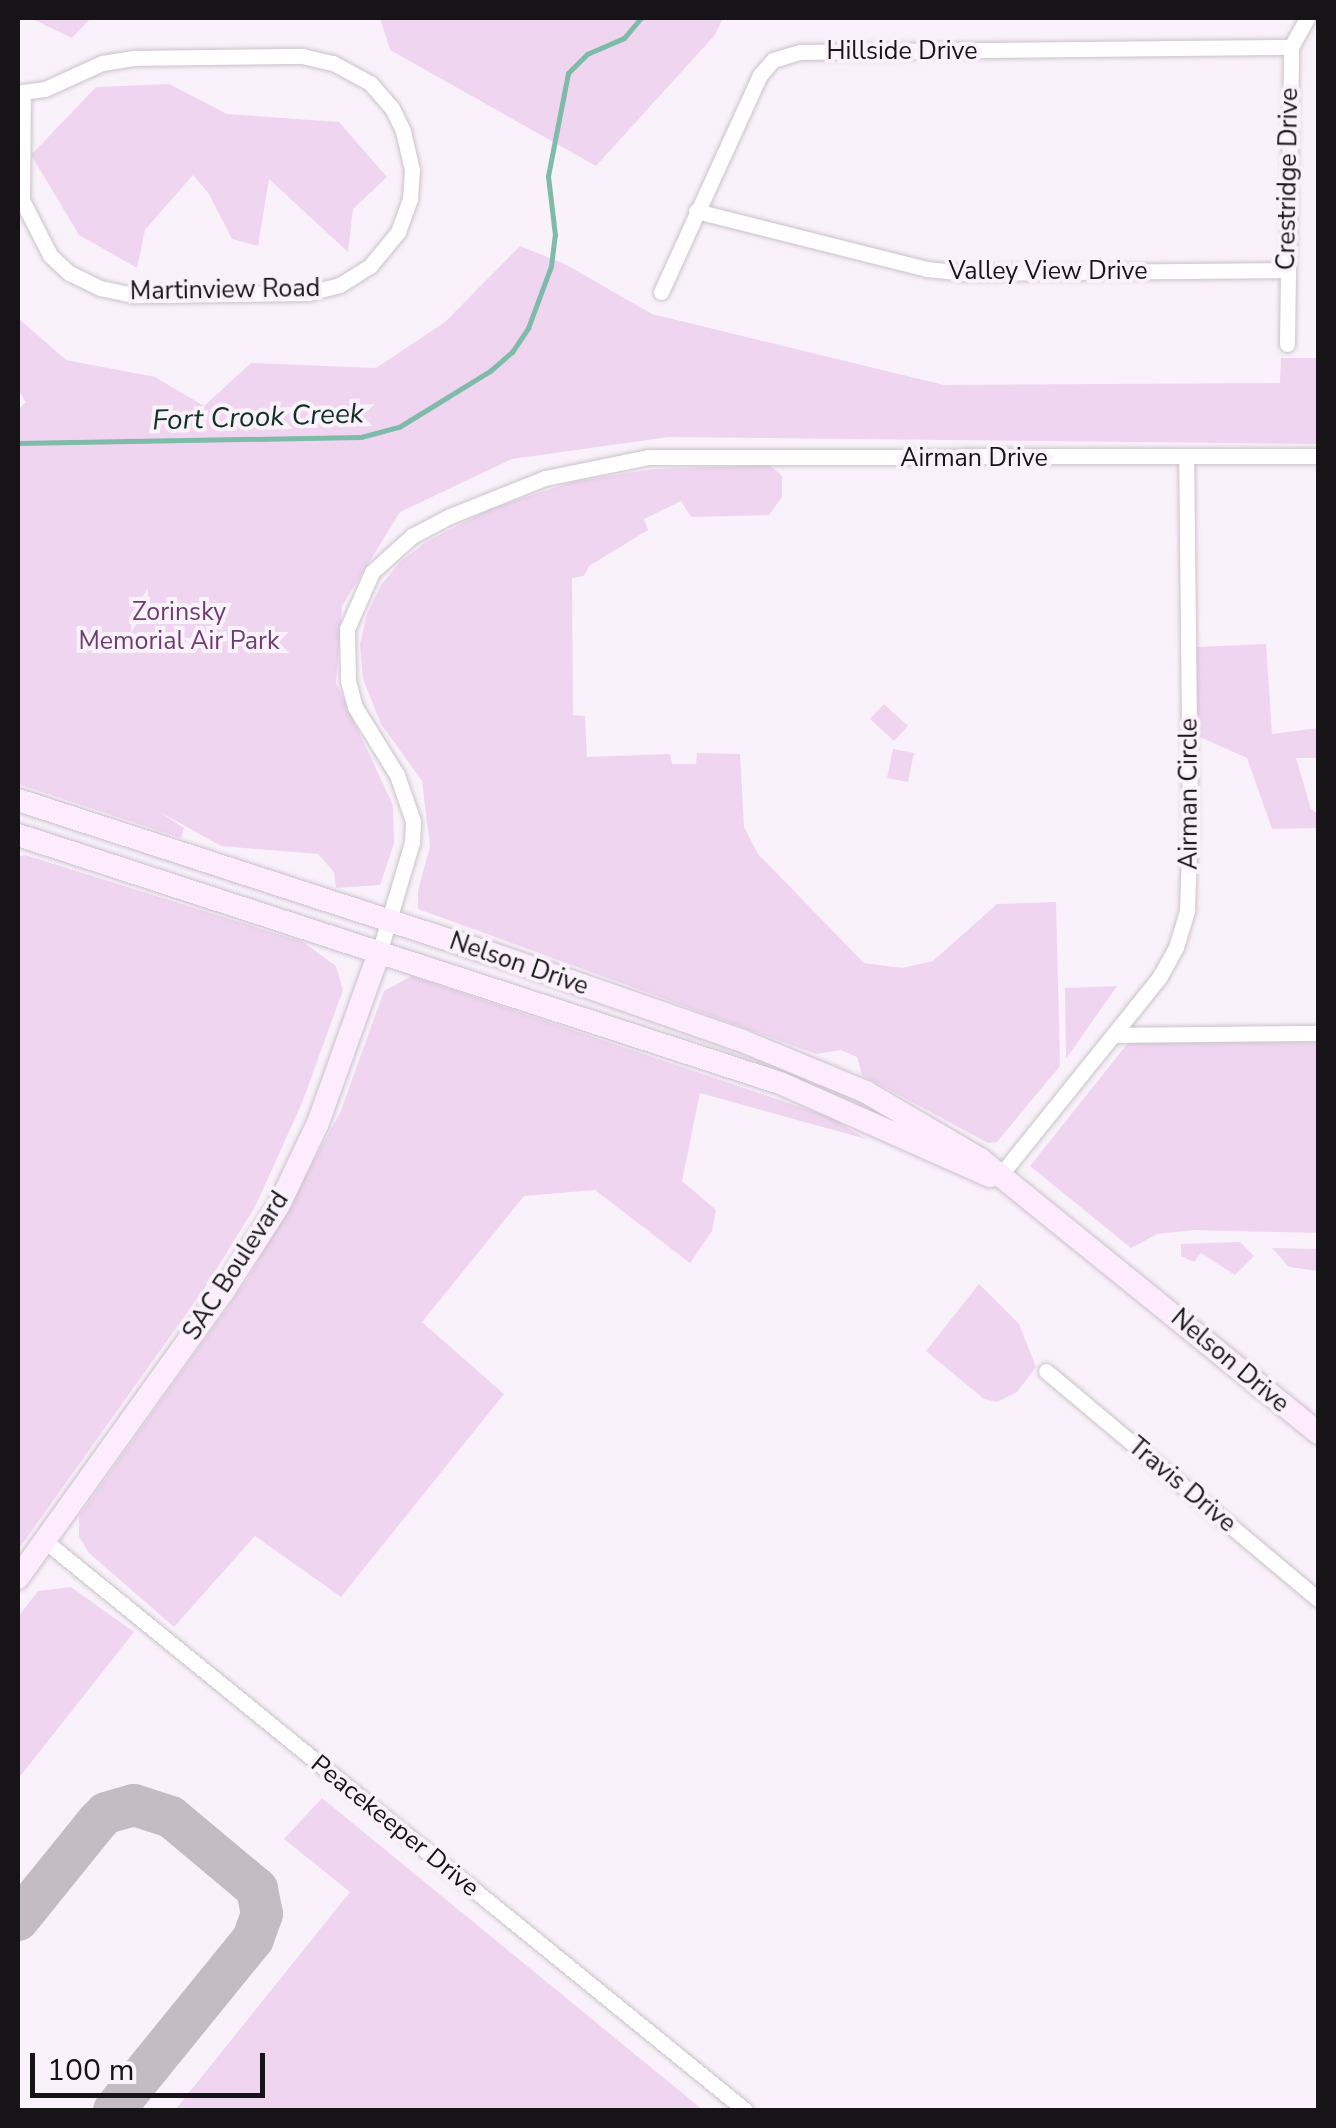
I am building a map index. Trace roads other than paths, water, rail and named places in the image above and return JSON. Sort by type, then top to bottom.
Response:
[{"type":"street","name":"Crestridge Drive","points":[[1287,344],[1291,48],[1307,18]]},
{"type":"street","name":"Hillside Drive","points":[[661,292],[760,75],[773,60],[800,52],[1291,48]]},
{"type":"street","name":"Martinview Road","points":[[302,56],[333,63],[370,83],[392,108],[412,170],[410,199],[398,232],[384,252],[340,286],[307,292],[133,296],[100,288],[69,273],[50,255],[22,200],[20,92],[45,89],[102,63],[134,58],[302,56]]},
{"type":"street","name":"Valley View Drive","points":[[696,211],[927,269],[964,274],[1288,270]]},
{"type":"street","points":[[1186,458],[1318,456]]},
{"type":"street","name":"Airman Drive","points":[[390,920],[412,842],[413,821],[398,775],[355,707],[346,654],[347,630],[372,572],[412,536],[503,492],[545,478],[648,458],[1186,458]]},
{"type":"street","name":"Airman Circle","points":[[1114,1035],[1167,965],[1187,910],[1190,822],[1186,458]]},
{"type":"street","name":"Nelson Drive","points":[[18,800],[390,920],[824,1073],[952,1139],[1124,1273],[1318,1434]]},
{"type":"street","name":"Nelson Drive","points":[[18,834],[797,1090],[871,1120],[942,1158],[998,1178]]},
{"type":"street","name":"SAC Boulevard","points":[[18,1578],[224,1292],[278,1204],[324,1108],[390,920]]},
{"type":"street","points":[[998,1178],[1114,1035],[1318,1034]]},
{"type":"street","name":"Travis Drive","points":[[1046,1372],[1318,1599]]},
{"type":"street","name":"Peacekeeper Drive","points":[[45,1541],[745,2110]]},
{"type":"waterway","name":"Fort Crook Creek","points":[[18,443],[361,437],[399,427],[490,371],[512,352],[528,328],[551,266],[555,235],[548,176],[568,73],[587,54],[624,38],[641,18]]},
{"type":"park label","name":"Zorinsky Memorial Air Park","points":[[179,628]]}]
